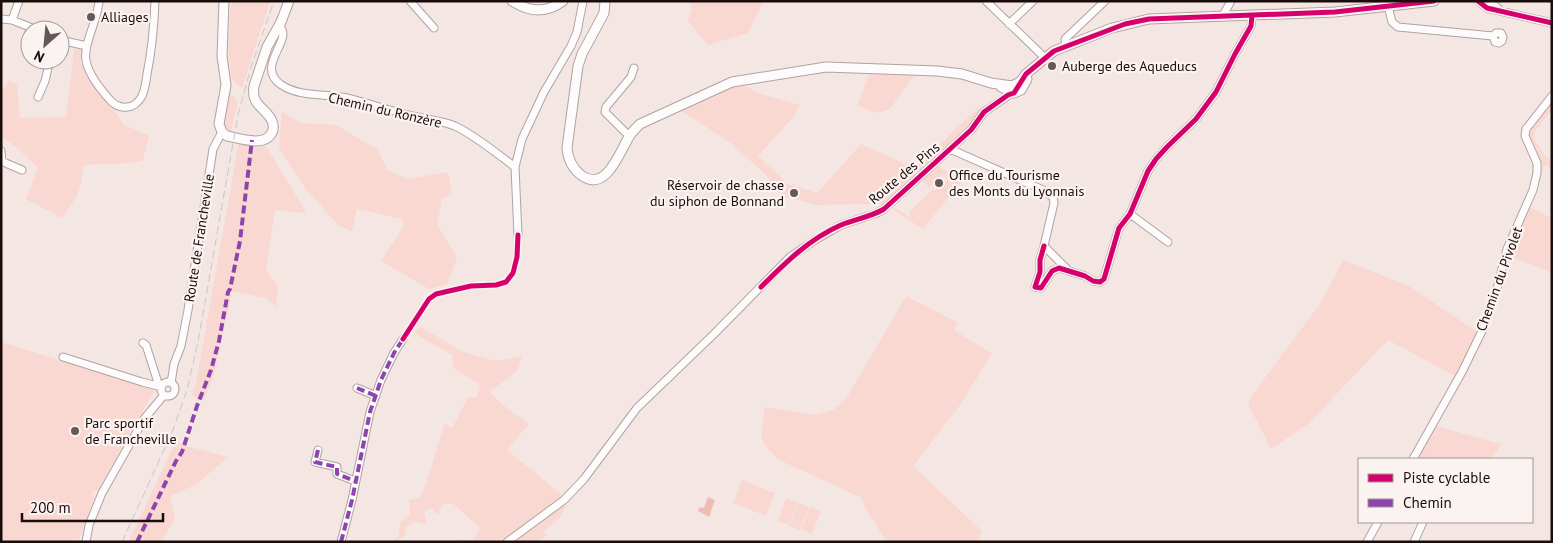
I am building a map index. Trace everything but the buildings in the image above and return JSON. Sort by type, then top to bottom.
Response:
[{"type":"main road","points":[[224,1],[222,56],[226,85],[220,121],[222,132],[226,136],[257,141],[266,140],[272,133],[273,126],[272,120],[256,102],[253,89],[265,51],[279,26],[289,1]]},
{"type":"main road","points":[[512,1],[525,8],[539,11],[550,9],[563,1]]},
{"type":"main road","points":[[605,1],[604,13],[582,54],[578,66],[567,148],[568,157],[574,168],[582,176],[589,179],[601,178],[610,171],[630,135],[640,124],[732,82],[826,67],[962,74],[1012,92],[1043,56],[1112,28],[1149,19],[1335,12],[1434,1]]},
{"type":"street","points":[[12,20],[19,1]]},
{"type":"street","points":[[99,1],[86,60],[90,71],[111,102],[120,107],[129,107],[137,103],[142,97],[150,60],[155,1]]},
{"type":"street","points":[[410,1],[434,28]]},
{"type":"street","points":[[518,235],[515,167],[526,129],[577,32],[583,1]]},
{"type":"street","points":[[986,1],[1043,56]]},
{"type":"street","points":[[1009,24],[1033,1]]},
{"type":"street","points":[[1066,47],[1065,39],[1105,1]]},
{"type":"street","points":[[1222,17],[1231,1]]},
{"type":"street","points":[[1478,1],[1487,8],[1552,23]]},
{"type":"street","points":[[1489,1],[1499,10]]},
{"type":"street","points":[[1388,6],[1392,22],[1398,27],[1493,36]]},
{"type":"street","points":[[950,149],[1042,190],[1053,197],[1054,203],[1040,260],[1040,272],[1035,287],[1041,288],[1052,271],[1059,268],[1100,282],[1104,279],[1119,228],[1130,214],[1152,165],[1167,147],[1196,119],[1216,92],[1235,54],[1252,26],[1252,16]]},
{"type":"street","points":[[1,19],[20,23]]},
{"type":"street","name":"Chemin du Ronzère","points":[[279,26],[282,29],[283,35],[274,57],[272,72],[276,80],[285,87],[307,94],[345,98],[417,117],[445,122],[467,133],[515,167]]},
{"type":"street","points":[[70,42],[88,46]]},
{"type":"street","points":[[630,135],[605,112],[606,108],[631,77],[634,68]]},
{"type":"street","points":[[38,97],[48,70]]},
{"type":"street","name":"Route des Pins","points":[[507,542],[564,500],[584,480],[638,408],[790,257],[841,226],[877,214],[971,130],[984,112],[1012,92]]},
{"type":"street","name":"Chemin du Pivolet","points":[[1414,458],[1462,372],[1483,329],[1497,289],[1507,249],[1533,190],[1537,174],[1537,163],[1525,136],[1526,129],[1552,96]]},
{"type":"street","name":"Route de Francheville","points":[[170,383],[174,364],[181,346],[188,310],[213,149],[222,132]]},
{"type":"street","points":[[1,151],[2,161],[22,170]]},
{"type":"street","points":[[1130,214],[1168,242]]},
{"type":"street","points":[[1044,246],[1067,270]]},
{"type":"street","points":[[341,542],[370,412],[382,380],[403,339]]},
{"type":"street","points":[[143,343],[146,345],[164,395]]},
{"type":"street","points":[[63,357],[142,382],[160,386],[170,383],[175,388],[175,392],[170,396],[164,395]]},
{"type":"street","points":[[357,388],[376,396]]},
{"type":"street","points":[[86,542],[91,520],[102,493],[144,419],[164,395]]},
{"type":"street","points":[[318,450],[315,462],[336,467],[337,474],[355,481]]},
{"type":"street","points":[[1367,542],[1377,523]]},
{"type":"street","points":[[1414,542],[1423,523]]},
{"type":"shaded area","points":[[231,1],[270,1],[242,88],[232,80],[228,53]]},
{"type":"shaded area","points":[[688,1],[764,1],[748,33],[708,45],[688,21],[692,6]]},
{"type":"shaded area","points":[[74,49],[82,50],[80,63],[124,125],[149,135],[143,160],[131,163],[84,165],[77,196],[62,218],[26,199],[38,168],[1,136],[1,92],[9,80],[17,84],[20,118],[66,117]]},
{"type":"shaded area","points":[[870,72],[916,73],[890,109],[878,113],[857,106]]},
{"type":"shaded area","points":[[741,84],[761,94],[800,105],[794,116],[758,156],[785,183],[817,193],[861,144],[915,168],[978,108],[984,111],[972,125],[888,204],[817,205],[781,194],[766,175],[732,144],[679,109],[732,85]]},
{"type":"shaded area","points":[[230,94],[238,103],[231,132],[225,130],[224,121]]},
{"type":"shaded area","points":[[1552,96],[1552,110],[1535,131],[1534,138],[1544,155],[1552,161],[1552,170],[1545,165],[1536,186],[1537,163],[1525,136]]},
{"type":"shaded area","points":[[282,112],[302,123],[336,125],[378,150],[387,170],[408,179],[448,172],[452,194],[442,199],[437,224],[457,258],[447,284],[429,289],[381,261],[405,224],[401,219],[357,209],[352,231],[339,226],[305,188],[279,148]]},
{"type":"shaded area","points":[[239,141],[255,147],[266,146],[306,212],[275,210],[266,270],[278,286],[276,307],[267,298],[232,291],[214,375],[203,401],[192,395],[196,383]]},
{"type":"shaded area","points":[[939,166],[961,182],[923,229],[892,209],[895,208],[909,217],[911,215],[909,212],[933,189],[934,191],[947,180],[943,174],[929,188],[921,179],[935,167]]},
{"type":"shaded area","points":[[1529,207],[1552,218],[1552,273],[1509,256],[1509,249]]},
{"type":"shaded area","points":[[1343,260],[1409,286],[1480,334],[1459,378],[1388,340],[1308,424],[1271,449],[1248,404],[1250,398],[1322,301]]},
{"type":"shaded area","points":[[906,296],[957,322],[954,330],[992,354],[958,408],[913,466],[982,531],[978,542],[887,542],[860,497],[777,459],[765,445],[761,436],[765,407],[815,415],[833,410],[846,399]]},
{"type":"shaded area","points":[[421,327],[463,352],[496,361],[522,356],[518,370],[490,392],[503,405],[529,424],[507,450],[560,493],[565,507],[558,520],[544,531],[547,535],[536,542],[459,542],[460,539],[473,541],[480,528],[452,503],[442,505],[438,515],[431,508],[424,511],[427,525],[414,521],[406,528],[404,536],[396,542],[390,542],[399,536],[400,523],[410,514],[409,500],[420,498],[445,423],[452,428],[468,397],[477,397],[480,385],[453,368],[452,355],[414,333]]},
{"type":"shaded area","name":"Parc sportif de Francheville","points":[[1,342],[155,389],[98,490],[93,491],[92,495],[94,498],[78,542],[1,542]]},
{"type":"shaded area","points":[[1432,425],[1501,444],[1493,458],[1414,458]]},
{"type":"shaded area","points":[[176,441],[186,446],[229,457],[195,485],[170,496],[175,518],[161,542],[128,542]]},
{"type":"shaded area","points":[[742,480],[775,493],[766,516],[733,503]]},
{"type":"shaded area","points":[[708,497],[715,500],[709,517],[698,511],[700,507],[704,508]]},
{"type":"shaded area","points":[[786,498],[797,502],[789,525],[778,521]]},
{"type":"shaded area","points":[[798,503],[809,507],[800,530],[789,526]]},
{"type":"shaded area","points":[[810,507],[821,511],[812,534],[801,530]]},
{"type":"railway","points":[[122,542],[173,430],[187,390],[198,342],[238,115],[251,67],[274,1]]},
{"type":"marked path","points":[[137,542],[182,452],[211,370],[240,241],[252,140]]},
{"type":"marked path","points":[[341,542],[352,500],[370,412],[381,380],[394,353],[405,336]]},
{"type":"marked path","points":[[357,388],[376,396]]},
{"type":"marked path","points":[[318,450],[315,462],[337,467],[337,474],[355,481]]},
{"type":"cycle path","points":[[761,287],[788,261],[818,237],[841,225],[884,209],[971,130],[984,112],[1008,95],[1014,93],[1026,74],[1054,51],[1125,24],[1149,19],[1335,12],[1434,1]]},
{"type":"cycle path","points":[[1478,1],[1487,8],[1552,23]]},
{"type":"cycle path","points":[[1044,246],[1040,260],[1040,272],[1035,287],[1041,288],[1052,271],[1059,268],[1085,276],[1093,281],[1100,282],[1104,279],[1119,228],[1130,214],[1148,171],[1167,147],[1196,119],[1216,92],[1251,26],[1252,16]]},
{"type":"cycle path","points":[[403,339],[429,299],[436,294],[471,286],[496,285],[506,282],[513,273],[517,257],[518,235]]},
{"type":"place","name":"Alliages","points":[[91,17]]},
{"type":"place","name":"Auberge des Aqueducs","points":[[1052,66]]},
{"type":"place","name":"Office du Tourisme des Monts du Lyonnais","points":[[939,183]]},
{"type":"place","name":"Réservoir de chasse du siphon de Bonnand","points":[[794,193]]},
{"type":"place","name":"Parc sportif de Francheville","points":[[75,431]]}]
